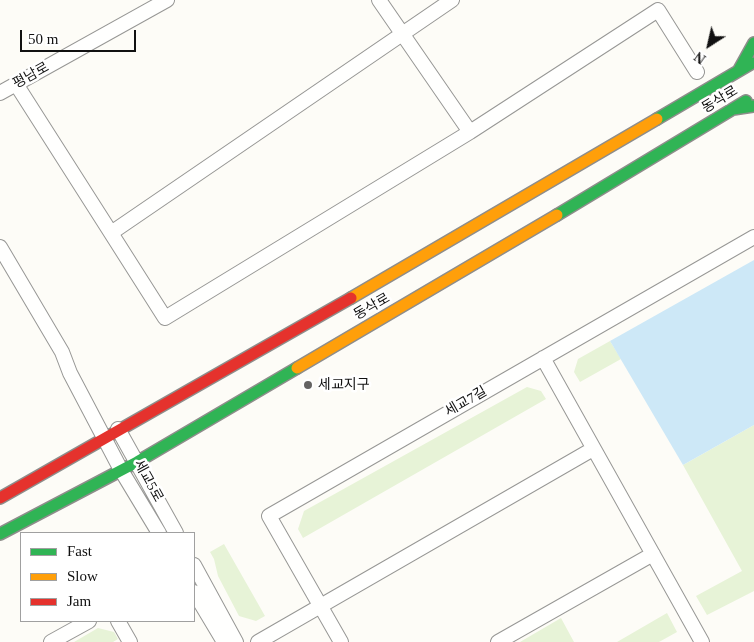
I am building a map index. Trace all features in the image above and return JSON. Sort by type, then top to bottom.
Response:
[{"type":"main road","points":[[739,70],[754,43]]},
{"type":"main road","name":"동삭로","points":[[0,498],[106,438],[118,429],[358,294],[754,62]]},
{"type":"main road","name":"동삭로","points":[[0,534],[137,462],[557,216],[754,96]]},
{"type":"main road","points":[[733,110],[754,106]]},
{"type":"street","name":"평남로","points":[[0,93],[167,0]]},
{"type":"street","points":[[379,0],[470,132]]},
{"type":"street","points":[[111,233],[452,0]]},
{"type":"street","points":[[16,84],[165,318],[470,132],[655,5],[697,72]]},
{"type":"street","name":"세교7길","points":[[341,642],[269,516],[754,237]]},
{"type":"street","name":"세교5로","points":[[0,247],[62,352],[70,373],[106,438],[121,470],[158,532]]},
{"type":"street","points":[[544,358],[702,642]]},
{"type":"street","name":"세교5로","points":[[118,429],[175,532]]},
{"type":"street","points":[[258,642],[593,449]]},
{"type":"street","points":[[498,642],[653,554]]},
{"type":"street","points":[[195,567],[236,642]]},
{"type":"street","points":[[195,594],[224,642]]},
{"type":"street","points":[[51,642],[87,622]]},
{"type":"street","points":[[119,622],[130,642]]},
{"type":"green space","points":[[610,341],[621,359],[580,382],[574,372],[578,359]]},
{"type":"green space","points":[[527,387],[541,391],[546,399],[303,538],[298,529],[304,511]]},
{"type":"green space","points":[[754,425],[754,591],[707,615],[696,596],[742,571],[683,465]]},
{"type":"green space","points":[[224,544],[265,616],[256,621],[239,616],[218,576],[214,559],[210,552]]},
{"type":"green space","points":[[667,613],[677,632],[659,642],[617,642]]},
{"type":"green space","points":[[561,618],[574,642],[520,642]]},
{"type":"green space","points":[[98,628],[114,632],[118,639],[113,642],[74,642]]},
{"type":"water","points":[[754,260],[754,425],[683,465],[610,341]]},
{"type":"traffic: fast","points":[[739,70],[754,43]]},
{"type":"traffic: fast","points":[[657,119],[752,63]]},
{"type":"traffic: fast","points":[[557,215],[746,101]]},
{"type":"traffic: fast","points":[[733,109],[754,106]]},
{"type":"traffic: fast","points":[[0,534],[137,462],[297,368]]},
{"type":"traffic: slow","points":[[351,298],[657,119]]},
{"type":"traffic: slow","points":[[297,368],[557,215]]},
{"type":"traffic: jam","points":[[0,498],[351,298]]},
{"type":"place","name":"세교지구","points":[[308,385]]}]
